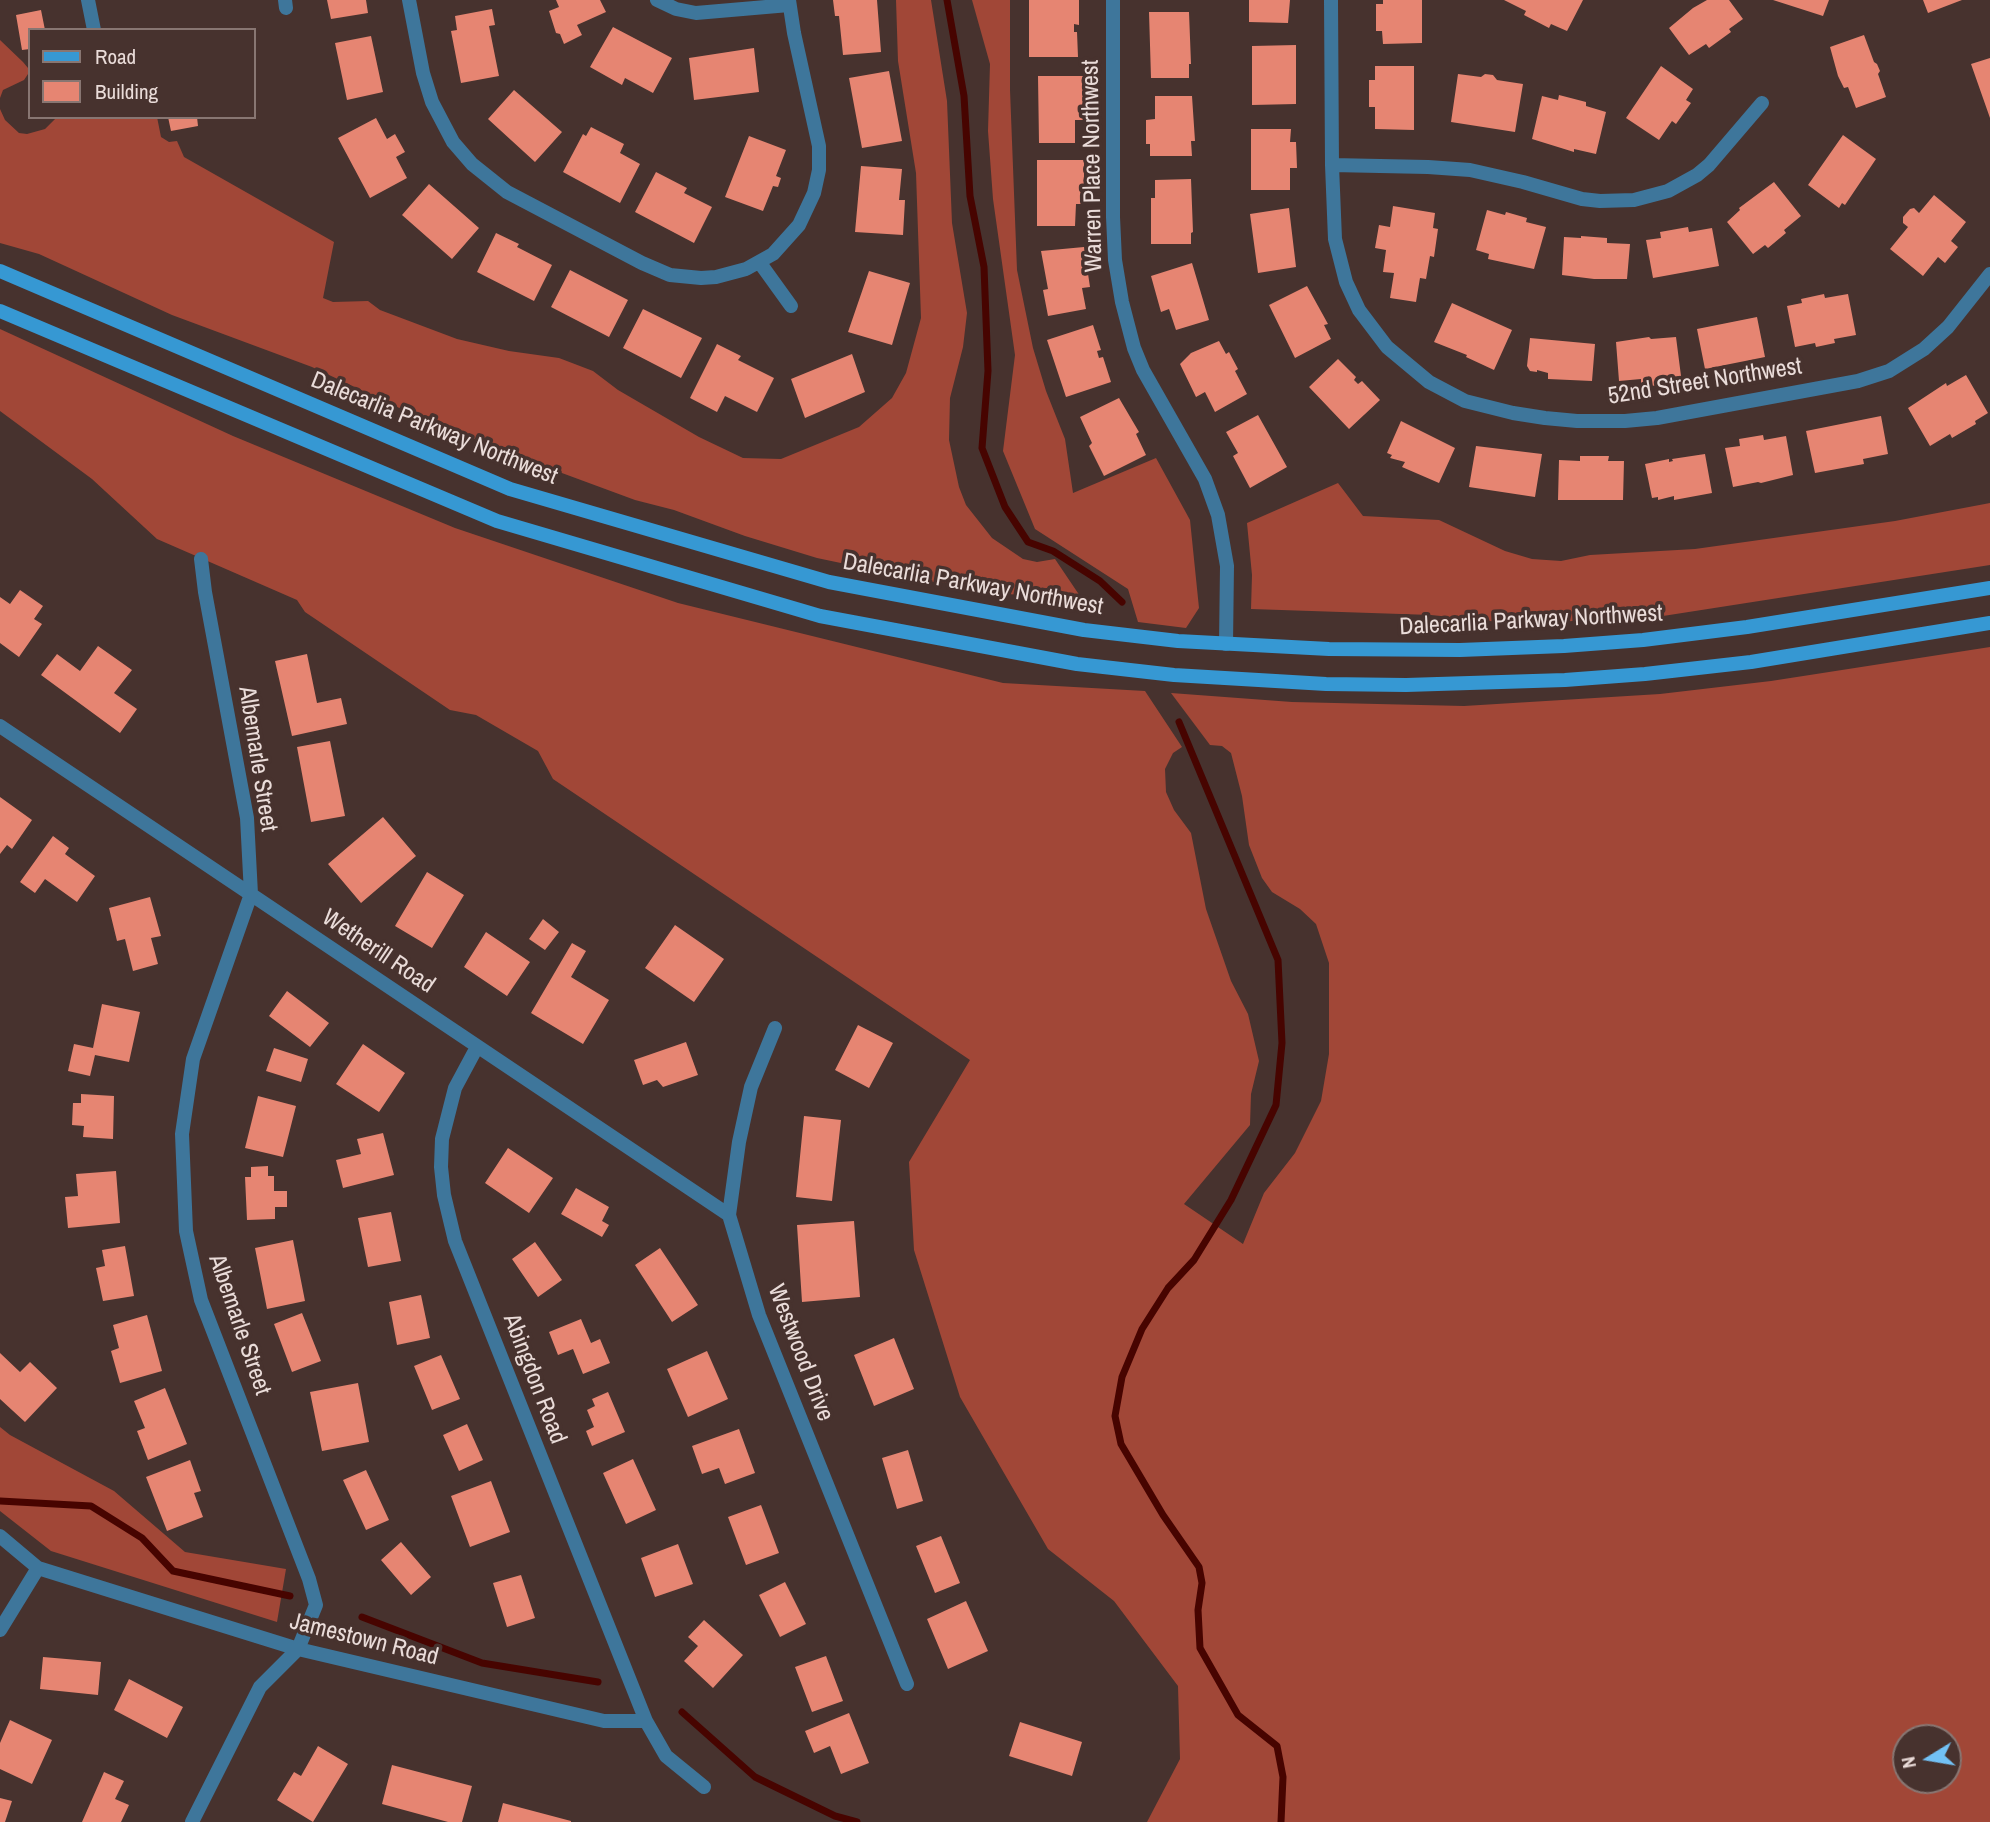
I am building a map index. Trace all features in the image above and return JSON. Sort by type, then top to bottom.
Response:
[{"type":"main road","name":"Dalecarlia Parkway Northwest","points":[[0,271],[510,489],[830,582],[1084,630],[1226,644],[1407,651],[1591,644],[1747,627],[1990,588]]},
{"type":"main road","points":[[0,311],[497,521],[820,616],[1077,664],[1174,675],[1326,684],[1539,682],[1699,668],[1990,623]]},
{"type":"street","points":[[88,0],[94,28]]},
{"type":"street","points":[[409,0],[425,81],[438,116],[462,153],[495,184],[642,263],[670,275],[701,278],[738,272],[760,262],[784,244],[799,225],[814,193],[818,170],[817,134],[789,2],[696,13],[676,9],[657,0]]},
{"type":"street","name":"Warren Place Northwest","points":[[1113,0],[1113,217],[1115,260],[1122,302],[1134,348],[1143,370],[1205,479],[1218,516],[1227,566],[1226,644]]},
{"type":"street","name":"52nd Street Northwest","points":[[1331,0],[1332,165],[1337,252],[1346,282],[1367,323],[1398,358],[1429,382],[1465,401],[1513,413],[1577,421],[1641,419],[1866,379],[1903,363],[1930,344],[1948,327],[1990,274]]},
{"type":"street","points":[[1332,165],[1456,169],[1497,175],[1583,199],[1608,202],[1634,200],[1668,191],[1697,176],[1762,103]]},
{"type":"street","points":[[760,262],[791,306]]},
{"type":"street","name":"Albemarle Street","points":[[192,1822],[260,1687],[298,1649],[316,1605],[309,1579],[201,1300],[186,1231],[182,1190],[182,1134],[193,1059],[251,894],[247,818],[201,559]]},
{"type":"street","name":"Wetherill Road","points":[[0,726],[729,1216]]},
{"type":"street","name":"Westwood Drive","points":[[775,1028],[751,1087],[739,1142],[729,1216],[758,1315],[907,1684]]},
{"type":"street","name":"Abingdon Road","points":[[477,1047],[455,1088],[442,1139],[444,1195],[456,1241],[646,1721]]},
{"type":"street","name":"Jamestown Road","points":[[0,1536],[38,1568],[298,1649],[604,1721],[646,1721]]},
{"type":"street","points":[[0,1630],[38,1568]]},
{"type":"street","points":[[646,1721],[666,1756],[704,1787]]},
{"type":"shaded area","points":[[896,0],[931,0],[947,101],[952,223],[967,313],[963,347],[950,398],[949,440],[959,487],[966,505],[992,538],[1023,559],[1037,562],[1055,559],[1084,602],[1009,594],[969,584],[931,582],[817,558],[674,510],[635,500],[408,412],[312,367],[172,315],[39,254],[0,243],[0,109],[5,120],[19,133],[27,134],[45,129],[55,119],[157,119],[161,137],[169,142],[177,141],[184,157],[334,242],[323,298],[333,302],[368,301],[380,310],[457,339],[509,351],[559,358],[593,371],[618,390],[699,437],[743,458],[781,459],[859,427],[892,398],[906,373],[921,318],[916,173],[898,61]]},
{"type":"shaded area","points":[[972,0],[1010,0],[1010,90],[1017,270],[1033,348],[1065,439],[1073,493],[1156,458],[1190,520],[1199,608],[1186,628],[1138,622],[1128,589],[1035,529],[1003,451],[1015,355],[993,199],[988,131],[990,64]]},
{"type":"shaded area","points":[[0,40],[28,68],[28,74],[24,80],[3,90],[0,98]]},
{"type":"shaded area","points":[[0,329],[233,436],[455,528],[678,603],[1003,683],[1145,691],[1182,747],[1173,753],[1165,769],[1166,792],[1174,810],[1191,833],[1206,909],[1231,981],[1248,1014],[1259,1061],[1251,1094],[1250,1125],[1184,1204],[1243,1244],[1264,1193],[1295,1153],[1321,1101],[1329,1054],[1329,963],[1316,924],[1300,909],[1272,892],[1262,878],[1249,845],[1242,796],[1231,753],[1222,746],[1210,745],[1171,693],[1292,702],[1464,706],[1660,694],[1771,681],[1990,647],[1990,1822],[1147,1822],[1180,1759],[1178,1686],[1114,1601],[1048,1549],[960,1397],[914,1250],[909,1162],[970,1060],[553,779],[538,751],[476,715],[450,710],[305,612],[297,600],[157,539],[92,479],[0,411]]},
{"type":"shaded area","points":[[1338,483],[1363,516],[1439,520],[1505,551],[1532,559],[1561,561],[1590,555],[1695,549],[1895,521],[1990,503],[1990,565],[1663,616],[1519,624],[1431,615],[1251,609],[1252,575],[1247,523]]},
{"type":"shaded area","points":[[0,1427],[114,1491],[185,1552],[286,1569],[277,1622],[51,1551],[0,1511]]},
{"type":"building","points":[[327,0],[366,0],[368,13],[331,19]]},
{"type":"building","points":[[556,0],[600,0],[606,12],[577,25],[582,35],[564,44],[560,34],[556,33],[549,11],[559,7]]},
{"type":"building","points":[[833,0],[877,0],[881,52],[843,55],[839,16],[835,16]]},
{"type":"building","points":[[1029,0],[1079,0],[1079,25],[1074,24],[1078,57],[1029,57]]},
{"type":"building","points":[[1249,0],[1290,0],[1288,23],[1249,22]]},
{"type":"building","points":[[1383,0],[1422,0],[1422,43],[1383,44],[1382,31],[1376,31],[1376,4],[1383,4]]},
{"type":"building","points":[[1504,0],[1583,0],[1567,31],[1551,24],[1549,28],[1524,15],[1526,11]]},
{"type":"building","points":[[1707,0],[1729,0],[1743,19],[1729,29],[1731,32],[1709,48],[1706,44],[1689,55],[1669,28]]},
{"type":"building","points":[[1773,0],[1829,0],[1823,16]]},
{"type":"building","points":[[1923,0],[1962,0],[1928,13]]},
{"type":"building","points":[[492,9],[495,25],[489,26],[499,76],[461,83],[451,31],[457,30],[455,16]]},
{"type":"building","points":[[41,10],[45,28],[28,28],[28,49],[22,50],[16,15]]},
{"type":"building","points":[[1149,12],[1189,12],[1189,78],[1151,78]]},
{"type":"building","points":[[613,27],[672,58],[653,93],[625,78],[622,85],[590,67]]},
{"type":"building","points":[[1864,35],[1880,71],[1878,74],[1886,97],[1856,108],[1848,87],[1844,88],[1838,76],[1830,47]]},
{"type":"building","points":[[371,36],[383,92],[347,100],[335,43]]},
{"type":"building","points":[[1296,45],[1296,104],[1252,105],[1252,46]]},
{"type":"building","points":[[754,48],[759,92],[694,100],[689,58]]},
{"type":"building","points":[[1990,58],[1990,118],[1971,64]]},
{"type":"building","points":[[1375,66],[1414,66],[1414,130],[1375,129],[1375,107],[1369,107],[1369,80],[1375,80]]},
{"type":"building","points":[[1661,66],[1693,89],[1686,100],[1691,103],[1676,124],[1672,121],[1659,140],[1626,118]]},
{"type":"building","points":[[889,71],[902,141],[862,148],[849,78]]},
{"type":"building","points":[[1458,74],[1481,77],[1485,74],[1493,75],[1497,80],[1523,84],[1515,132],[1451,122]]},
{"type":"building","points":[[1038,76],[1084,76],[1085,120],[1075,120],[1075,143],[1039,143]]},
{"type":"building","points":[[514,90],[562,132],[535,162],[488,119]]},
{"type":"building","points":[[1559,95],[1586,102],[1586,106],[1606,112],[1596,154],[1574,149],[1574,152],[1532,139],[1542,96],[1558,100]]},
{"type":"building","points":[[1155,96],[1192,96],[1195,141],[1191,141],[1192,156],[1150,156],[1150,144],[1146,144],[1146,120],[1155,119]]},
{"type":"building","points":[[376,118],[387,139],[395,134],[405,152],[396,157],[407,178],[370,198],[338,138]]},
{"type":"building","points":[[168,119],[197,119],[198,126],[171,131]]},
{"type":"building","points":[[591,127],[624,144],[620,153],[640,164],[620,203],[563,172],[583,134],[586,136]]},
{"type":"building","points":[[1251,129],[1291,129],[1290,142],[1296,142],[1297,168],[1290,168],[1290,190],[1251,190]]},
{"type":"building","points":[[1843,135],[1876,159],[1845,205],[1842,203],[1839,208],[1808,185]]},
{"type":"building","points":[[749,136],[786,150],[776,176],[781,178],[778,187],[773,186],[763,211],[725,197]]},
{"type":"building","points":[[1037,160],[1084,160],[1084,204],[1076,204],[1075,226],[1037,226]]},
{"type":"building","points":[[861,166],[902,169],[899,200],[905,200],[903,235],[855,232]]},
{"type":"building","points":[[656,172],[687,188],[684,193],[712,207],[694,243],[635,212]]},
{"type":"building","points":[[1191,179],[1191,244],[1151,244],[1151,198],[1155,198],[1155,180]]},
{"type":"building","points":[[1774,182],[1801,216],[1768,248],[1765,245],[1753,254],[1727,222],[1739,208]]},
{"type":"building","points":[[429,184],[479,228],[452,259],[402,215]]},
{"type":"building","points":[[1934,195],[1966,222],[1951,241],[1958,247],[1945,263],[1938,257],[1923,276],[1890,249],[1908,227],[1903,223],[1903,217],[1914,208],[1919,213]]},
{"type":"building","points":[[1393,206],[1435,213],[1433,228],[1438,229],[1434,257],[1430,256],[1426,279],[1420,278],[1416,302],[1390,298],[1394,273],[1383,272],[1386,250],[1375,248],[1379,225],[1390,227]]},
{"type":"building","points":[[1289,208],[1296,267],[1258,273],[1250,214]]},
{"type":"building","points":[[1487,210],[1527,218],[1526,222],[1546,227],[1534,269],[1488,259],[1489,254],[1476,250]]},
{"type":"building","points":[[1688,227],[1689,232],[1712,228],[1719,266],[1653,278],[1646,240],[1661,238],[1660,232]]},
{"type":"building","points":[[496,233],[552,265],[534,301],[477,272]]},
{"type":"building","points":[[1564,237],[1607,238],[1607,243],[1630,244],[1627,279],[1562,275]]},
{"type":"building","points":[[1084,247],[1090,287],[1082,288],[1086,309],[1048,316],[1043,290],[1048,289],[1041,251]]},
{"type":"building","points":[[1192,263],[1209,320],[1176,330],[1169,309],[1161,312],[1151,276]]},
{"type":"building","points":[[570,270],[628,300],[609,337],[551,307]]},
{"type":"building","points":[[869,271],[910,283],[892,345],[848,332]]},
{"type":"building","points":[[1307,286],[1328,324],[1324,325],[1331,339],[1295,358],[1269,305]]},
{"type":"building","points":[[1824,294],[1825,298],[1848,294],[1856,335],[1834,339],[1835,343],[1816,347],[1815,343],[1795,347],[1787,306],[1802,303],[1801,299]]},
{"type":"building","points":[[1452,303],[1512,330],[1494,370],[1466,357],[1467,355],[1434,342]]},
{"type":"building","points":[[643,309],[702,338],[681,378],[623,348]]},
{"type":"building","points":[[1757,317],[1765,357],[1705,369],[1697,329]]},
{"type":"building","points":[[1093,325],[1101,350],[1097,351],[1099,358],[1103,357],[1111,382],[1066,397],[1047,340]]},
{"type":"building","points":[[1649,337],[1676,337],[1681,376],[1668,377],[1669,384],[1641,387],[1641,379],[1619,381],[1616,342]]},
{"type":"building","points":[[1530,338],[1595,344],[1592,381],[1548,379],[1548,373],[1530,371],[1527,366]]},
{"type":"building","points":[[1219,341],[1238,369],[1235,371],[1247,394],[1215,412],[1205,392],[1196,397],[1180,364],[1191,353]]},
{"type":"building","points":[[717,344],[741,356],[738,360],[774,378],[757,412],[725,396],[717,412],[690,398]]},
{"type":"building","points":[[852,354],[865,392],[805,418],[791,379]]},
{"type":"building","points":[[1338,359],[1356,377],[1354,380],[1358,384],[1362,381],[1380,400],[1349,429],[1309,387]]},
{"type":"building","points":[[1966,375],[1988,413],[1975,421],[1976,424],[1952,438],[1950,434],[1930,446],[1908,408],[1946,383],[1947,386]]},
{"type":"building","points":[[1119,398],[1139,432],[1136,434],[1146,455],[1104,476],[1089,446],[1092,443],[1080,417]]},
{"type":"building","points":[[1258,415],[1287,467],[1250,488],[1233,456],[1238,453],[1226,432]]},
{"type":"building","points":[[1881,416],[1888,454],[1863,459],[1864,464],[1815,473],[1806,431]]},
{"type":"building","points":[[1401,421],[1455,448],[1439,483],[1402,467],[1405,462],[1390,458],[1392,455],[1387,453]]},
{"type":"building","points":[[1763,435],[1764,440],[1786,436],[1793,475],[1733,487],[1725,448],[1740,446],[1739,439]]},
{"type":"building","points":[[1476,446],[1542,454],[1535,497],[1469,487]]},
{"type":"building","points":[[1705,454],[1712,493],[1674,500],[1674,496],[1658,500],[1658,497],[1652,498],[1645,464]]},
{"type":"building","points":[[1580,456],[1609,456],[1608,461],[1624,461],[1623,500],[1558,500],[1559,460],[1580,461]]},
{"type":"building","points":[[20,590],[43,606],[34,619],[42,624],[19,657],[0,643],[0,597],[10,604]]},
{"type":"building","points":[[98,646],[132,670],[114,693],[137,709],[120,733],[41,675],[57,654],[80,671]]},
{"type":"building","points":[[307,654],[317,703],[341,698],[347,724],[292,736],[275,661]]},
{"type":"building","points":[[330,741],[345,816],[311,822],[297,747]]},
{"type":"building","points":[[0,797],[32,820],[12,849],[7,845],[0,854]]},
{"type":"building","points":[[383,817],[416,856],[361,903],[328,864]]},
{"type":"building","points":[[53,836],[69,848],[65,854],[95,876],[77,902],[45,879],[35,893],[20,882]]},
{"type":"building","points":[[427,872],[464,895],[432,948],[395,926]]},
{"type":"building","points":[[150,897],[161,936],[151,938],[158,964],[133,971],[125,939],[117,941],[109,908]]},
{"type":"building","points":[[543,919],[559,932],[545,950],[529,939]]},
{"type":"building","points":[[675,925],[724,959],[694,1002],[645,968]]},
{"type":"building","points":[[486,932],[530,962],[507,996],[464,967]]},
{"type":"building","points":[[572,943],[586,951],[571,977],[609,1000],[583,1044],[531,1013]]},
{"type":"building","points":[[287,991],[329,1023],[310,1047],[269,1016]]},
{"type":"building","points":[[102,1004],[140,1012],[129,1062],[95,1055],[90,1076],[68,1071],[74,1044],[93,1048]]},
{"type":"building","points":[[858,1025],[893,1043],[869,1088],[835,1070]]},
{"type":"building","points":[[686,1042],[698,1075],[663,1087],[657,1080],[643,1085],[634,1060]]},
{"type":"building","points":[[363,1044],[405,1073],[379,1112],[336,1084]]},
{"type":"building","points":[[274,1048],[308,1059],[301,1082],[266,1071]]},
{"type":"building","points":[[81,1094],[114,1096],[113,1139],[83,1137],[84,1126],[72,1125],[73,1103],[81,1103]]},
{"type":"building","points":[[258,1096],[296,1106],[283,1157],[245,1148]]},
{"type":"building","points":[[804,1116],[841,1120],[832,1201],[796,1197]]},
{"type":"building","points":[[383,1133],[394,1175],[343,1188],[336,1160],[361,1154],[357,1139]]},
{"type":"building","points":[[508,1148],[553,1178],[529,1213],[485,1183]]},
{"type":"building","points":[[268,1166],[268,1176],[274,1176],[274,1191],[287,1191],[287,1207],[275,1207],[275,1219],[247,1220],[245,1177],[251,1177],[251,1167]]},
{"type":"building","points":[[116,1171],[120,1223],[68,1228],[65,1197],[78,1196],[76,1174]]},
{"type":"building","points":[[576,1188],[609,1207],[602,1221],[609,1225],[602,1237],[561,1214]]},
{"type":"building","points":[[391,1212],[401,1261],[368,1267],[358,1218]]},
{"type":"building","points":[[854,1221],[860,1297],[802,1302],[797,1225]]},
{"type":"building","points":[[293,1240],[305,1301],[267,1309],[255,1248]]},
{"type":"building","points":[[535,1242],[562,1280],[538,1297],[512,1259]]},
{"type":"building","points":[[125,1246],[134,1296],[103,1301],[96,1268],[105,1266],[102,1250]]},
{"type":"building","points":[[660,1248],[698,1305],[672,1322],[635,1265]]},
{"type":"building","points":[[421,1295],[430,1338],[397,1345],[389,1302]]},
{"type":"building","points":[[302,1313],[321,1361],[292,1372],[274,1324]]},
{"type":"building","points":[[147,1315],[162,1371],[120,1383],[111,1351],[119,1348],[113,1325]]},
{"type":"building","points":[[581,1319],[591,1343],[600,1339],[610,1363],[583,1374],[573,1349],[558,1355],[549,1332]]},
{"type":"building","points":[[894,1338],[914,1389],[874,1406],[854,1355]]},
{"type":"building","points":[[707,1351],[728,1399],[688,1417],[667,1369]]},
{"type":"building","points":[[0,1353],[20,1372],[30,1362],[57,1388],[25,1422],[0,1399]]},
{"type":"building","points":[[441,1355],[460,1399],[432,1410],[414,1366]]},
{"type":"building","points":[[358,1383],[369,1442],[322,1451],[310,1392]]},
{"type":"building","points":[[165,1388],[187,1444],[148,1460],[137,1431],[145,1428],[134,1401]]},
{"type":"building","points":[[608,1392],[625,1432],[592,1446],[586,1431],[594,1427],[587,1410],[595,1406],[592,1399]]},
{"type":"building","points":[[467,1424],[483,1460],[459,1471],[443,1435]]},
{"type":"building","points":[[739,1429],[755,1473],[725,1484],[719,1468],[702,1474],[692,1446]]},
{"type":"building","points":[[908,1450],[923,1501],[897,1509],[882,1458]]},
{"type":"building","points":[[633,1459],[656,1510],[626,1524],[603,1473]]},
{"type":"building","points":[[190,1460],[201,1491],[194,1493],[203,1517],[167,1531],[146,1477]]},
{"type":"building","points":[[366,1470],[389,1520],[366,1530],[343,1480]]},
{"type":"building","points":[[491,1481],[510,1532],[470,1547],[451,1496]]},
{"type":"building","points":[[761,1505],[779,1553],[746,1565],[728,1517]]},
{"type":"building","points":[[941,1536],[960,1583],[935,1593],[916,1546]]},
{"type":"building","points":[[401,1542],[431,1577],[411,1595],[381,1560]]},
{"type":"building","points":[[678,1544],[693,1584],[655,1597],[641,1558]]},
{"type":"building","points":[[521,1575],[535,1618],[507,1627],[493,1583]]},
{"type":"building","points":[[785,1582],[806,1624],[780,1637],[759,1595]]},
{"type":"building","points":[[966,1601],[988,1651],[948,1669],[927,1619]]},
{"type":"building","points":[[704,1620],[743,1655],[713,1688],[684,1661],[698,1646],[688,1637]]},
{"type":"building","points":[[826,1656],[843,1701],[812,1712],[795,1667]]},
{"type":"building","points":[[43,1657],[101,1662],[98,1695],[40,1689]]},
{"type":"building","points":[[129,1679],[183,1707],[167,1738],[114,1710]]},
{"type":"building","points":[[849,1713],[869,1763],[841,1774],[830,1746],[814,1753],[805,1731]]},
{"type":"building","points":[[10,1720],[52,1740],[32,1784],[0,1769],[0,1743]]},
{"type":"building","points":[[1020,1722],[1082,1742],[1072,1776],[1009,1756]]},
{"type":"building","points":[[318,1746],[348,1764],[313,1822],[277,1800],[294,1772],[301,1776]]},
{"type":"building","points":[[392,1765],[472,1786],[462,1822],[448,1822],[382,1804]]},
{"type":"building","points":[[104,1772],[124,1781],[115,1799],[129,1805],[121,1822],[82,1822]]},
{"type":"building","points":[[0,1798],[12,1801],[5,1822],[0,1822]]},
{"type":"building","points":[[503,1803],[571,1821],[571,1822],[498,1822]]},
{"type":"waterway","points":[[947,0],[964,96],[970,196],[984,267],[988,371],[982,448],[1005,507],[1028,542],[1053,551],[1100,581],[1122,602]]},
{"type":"waterway","points":[[1179,722],[1278,960],[1282,1043],[1276,1105],[1231,1200],[1194,1260],[1168,1288],[1142,1329],[1122,1377],[1115,1416],[1121,1444],[1163,1515],[1199,1567],[1202,1583],[1198,1610],[1200,1648],[1238,1715],[1277,1746],[1283,1777],[1281,1822]]},
{"type":"waterway","points":[[0,1501],[91,1506],[142,1538],[173,1571],[290,1596]]},
{"type":"waterway","points":[[362,1617],[482,1663],[598,1682]]},
{"type":"waterway","points":[[682,1712],[755,1777],[835,1816],[857,1822]]}]
